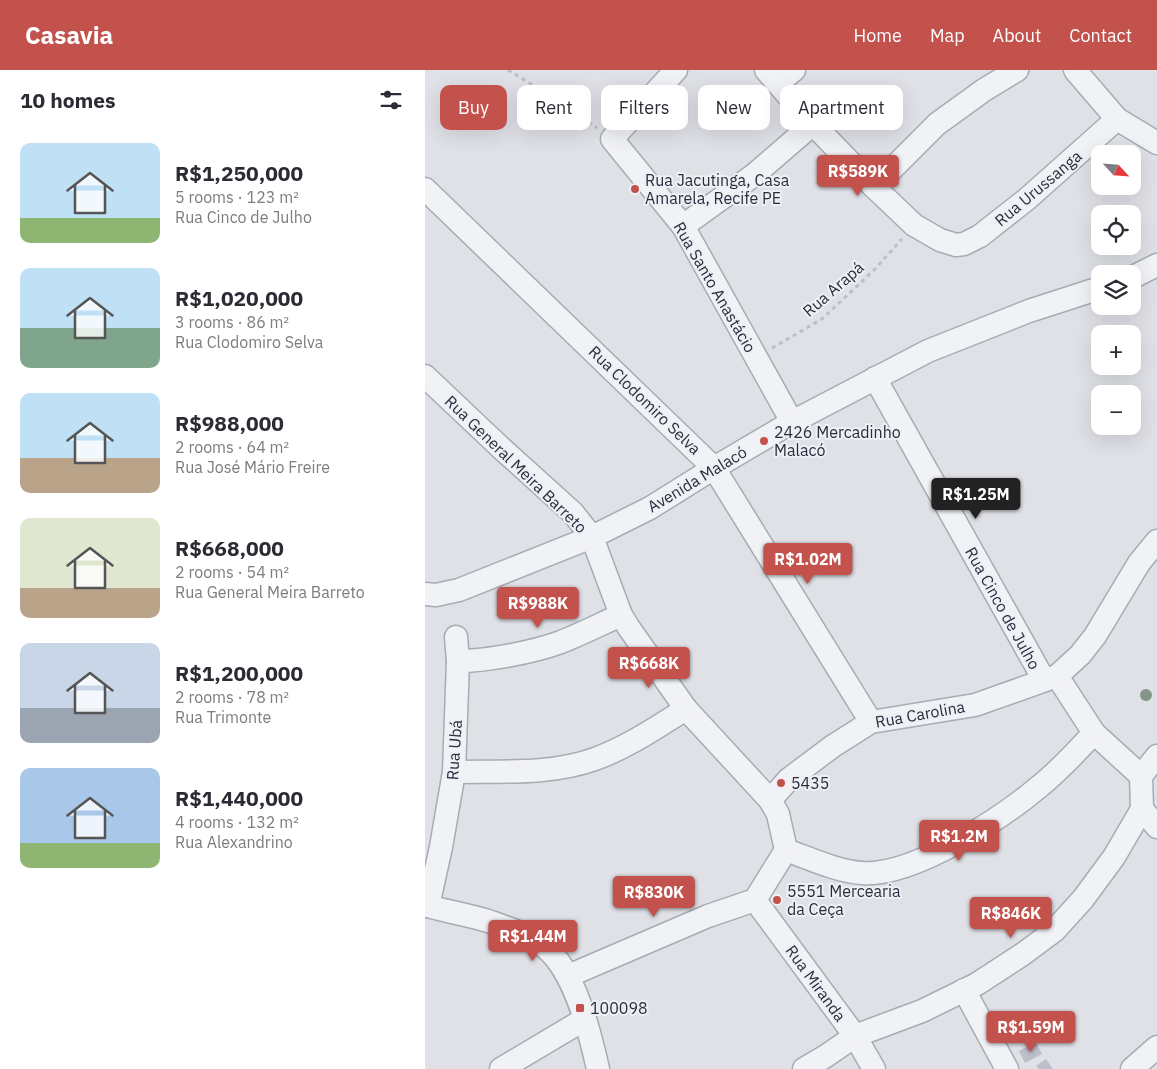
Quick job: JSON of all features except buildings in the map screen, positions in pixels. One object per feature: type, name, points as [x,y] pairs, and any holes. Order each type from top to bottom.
[{"type":"street","points":[[612,139],[676,70]]},
{"type":"street","points":[[874,186],[937,124],[1017,70]]},
{"type":"street","points":[[1075,70],[1117,119],[1157,143]]},
{"type":"street","name":"Rua Urussanga","points":[[780,74],[787,85]]},
{"type":"street","name":"Rua Urussanga","points":[[819,130],[914,225],[940,240],[956,245],[964,244],[980,236],[1027,199],[1117,119]]},
{"type":"street","points":[[683,226],[754,175],[806,130]]},
{"type":"street","name":"Rua Santo Anastácio","points":[[612,139],[683,226],[792,422]]},
{"type":"street","name":"Rua Clodomiro Selva","points":[[425,189],[714,468],[871,722]]},
{"type":"street","points":[[1141,273],[1157,264]]},
{"type":"street","name":"Avenida Malacó","points":[[429,591],[459,590],[592,537],[650,508],[792,422],[927,351],[1029,311],[1091,291]]},
{"type":"street","name":"Rua General Meira Barreto","points":[[425,376],[500,448],[573,513],[592,537],[621,615],[686,709],[770,800]]},
{"type":"street","name":"Rua Cinco de Julho","points":[[875,378],[1051,678],[1094,733],[1141,776]]},
{"type":"street","name":"Rua Carolina","points":[[770,800],[789,779],[833,746],[871,722],[975,705],[1051,678],[1080,655],[1095,636],[1139,563],[1157,542]]},
{"type":"street","points":[[458,661],[511,655],[560,643],[621,615]]},
{"type":"street","name":"Rua Ubá","points":[[426,905],[441,847],[454,772],[458,661],[456,638]]},
{"type":"street","points":[[454,772],[546,769],[594,759],[629,744],[686,709]]},
{"type":"street","points":[[786,850],[831,867],[863,873],[902,868],[940,852],[1002,815],[1041,786],[1094,733]]},
{"type":"street","points":[[803,1069],[855,1036],[922,1011],[977,984],[1054,931],[1083,899],[1114,857],[1142,809],[1141,776],[1157,756]]},
{"type":"street","points":[[568,976],[709,916],[755,900],[786,850],[778,814],[770,800]]},
{"type":"street","points":[[1142,809],[1157,827]]},
{"type":"street","name":"Rua Miranda","points":[[755,900],[855,1036],[874,1069]]},
{"type":"street","points":[[426,905],[491,922],[533,939],[557,957],[568,976],[585,1019],[598,1069]]},
{"type":"street","points":[[964,990],[1007,1069]]},
{"type":"street","points":[[501,1069],[585,1019]]},
{"type":"street","points":[[1132,1069],[1157,1047]]},
{"type":"path","points":[[508,70],[569,107],[612,139]]},
{"type":"path","name":"Rua Arapá","points":[[757,358],[822,318],[875,269],[914,225]]},
{"type":"place","name":"Rua Jacutinga, Casa Amarela, Recife PE","points":[[635,189]]},
{"type":"place","name":"2426 Mercadinho Malacó","points":[[764,441]]},
{"type":"place","name":"5435","points":[[781,783]]},
{"type":"place","name":"5551 Mercearia da Ceça","points":[[777,900]]},
{"type":"place","name":"100098","points":[[580,1008]]}]
